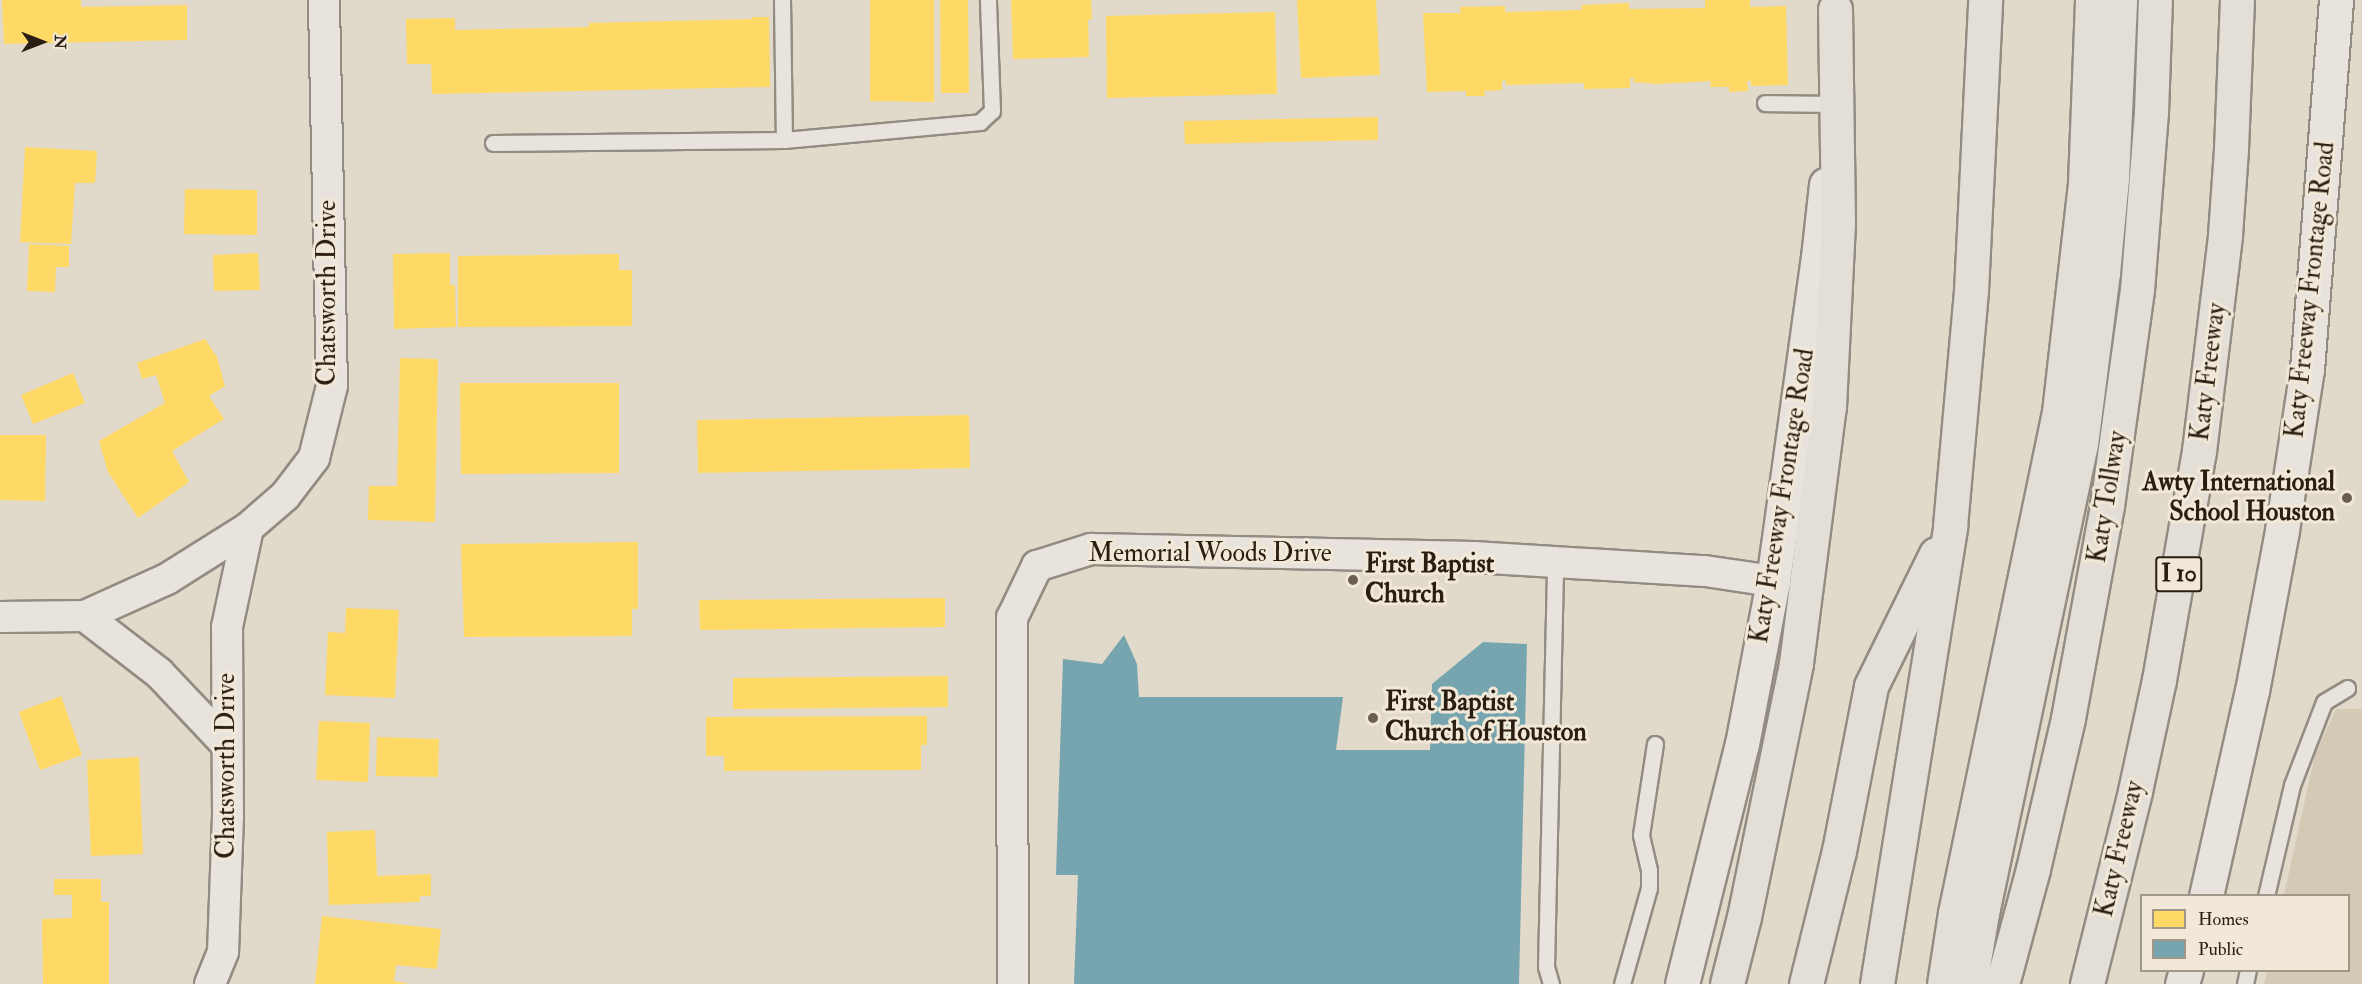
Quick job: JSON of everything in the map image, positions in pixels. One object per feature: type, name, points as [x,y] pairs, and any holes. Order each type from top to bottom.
[{"type":"highway","points":[[1877,984],[1950,526],[1972,280],[1985,0]]},
{"type":"highway","points":[[1944,984],[1955,912],[2059,412],[2085,183],[2092,0]]},
{"type":"highway","points":[[1970,984],[1982,913],[2081,444],[2103,273],[2112,178],[2120,0]]},
{"type":"highway","name":"Katy Tollway","points":[[2002,984],[2033,869],[2070,707],[2090,610],[2124,394],[2137,290],[2149,136],[2156,0]]},
{"type":"highway","name":"Katy Freeway","points":[[2087,984],[2135,791],[2159,680],[2199,451],[2225,224],[2237,0]]},
{"type":"highway","points":[[1727,984],[1744,917],[1796,663],[1829,407],[1838,223],[1835,4]]},
{"type":"highway","points":[[1806,984],[1839,851],[1870,686],[1950,526]]},
{"type":"main road","name":"Katy Freeway Frontage Road","points":[[2206,894],[2252,692],[2282,530],[2307,369],[2336,0]]},
{"type":"main road","name":"Katy Freeway Frontage Road","points":[[1682,984],[1742,744],[1773,581],[1818,257],[1826,179],[1828,104],[1835,4]]},
{"type":"street","name":"Chatsworth Drive","points":[[210,984],[223,952],[228,817],[227,627],[248,528],[285,496],[314,458],[332,386],[324,0]]},
{"type":"street","points":[[0,617],[85,616],[167,579],[248,528]]},
{"type":"street","name":"Memorial Woods Drive","points":[[1013,984],[1012,618],[1037,566],[1090,549],[1474,557],[1706,571],[1773,581]]},
{"type":"street","points":[[85,616],[159,673],[227,745]]},
{"type":"lane","points":[[782,0],[784,140]]},
{"type":"lane","points":[[493,143],[784,140],[980,122],[992,111],[988,0]]},
{"type":"lane","points":[[1765,103],[1828,104]]},
{"type":"lane","points":[[1551,984],[1546,967],[1555,561]]},
{"type":"lane","points":[[2266,894],[2292,784],[2320,712],[2324,702],[2347,688]]},
{"type":"lane","points":[[1622,984],[1649,888],[1649,870],[1641,835],[1655,744]]},
{"type":"shaded area","points":[[2336,709],[2362,709],[2362,984],[2264,984],[2267,972],[2350,972],[2350,894],[2284,894],[2315,755]]},
{"type":"building: Homes","points":[[2,0],[81,0],[81,7],[187,5],[187,40],[4,44]]},
{"type":"building: Homes","points":[[870,0],[934,0],[934,102],[870,101]]},
{"type":"building: Homes","points":[[940,0],[968,0],[969,93],[941,93]]},
{"type":"building: Homes","points":[[1011,0],[1091,0],[1092,19],[1088,20],[1089,57],[1013,59]]},
{"type":"building: Homes","points":[[1297,0],[1376,0],[1380,75],[1301,78]]},
{"type":"building: Homes","points":[[1705,0],[1750,0],[1750,7],[1786,6],[1788,85],[1751,86],[1751,81],[1747,81],[1748,91],[1729,92],[1729,87],[1710,87],[1711,81],[1657,84],[1633,82],[1634,78],[1630,78],[1630,88],[1584,89],[1584,83],[1506,85],[1506,80],[1502,81],[1502,90],[1484,91],[1485,96],[1466,96],[1466,91],[1427,92],[1423,13],[1461,13],[1460,7],[1505,6],[1505,12],[1582,10],[1581,5],[1629,3],[1629,9],[1705,8]]},
{"type":"building: Homes","points":[[1275,12],[1277,94],[1107,98],[1106,16]]},
{"type":"building: Homes","points":[[752,17],[769,17],[770,87],[432,94],[431,64],[407,64],[406,19],[455,18],[455,30],[589,27],[589,23],[752,19]]},
{"type":"building: Homes","points":[[1378,117],[1378,140],[1185,144],[1184,121]]},
{"type":"building: Homes","points":[[25,147],[97,151],[95,183],[75,183],[71,244],[20,242]]},
{"type":"building: Homes","points":[[185,189],[257,190],[257,235],[184,234]]},
{"type":"building: Homes","points":[[29,244],[69,246],[69,267],[56,267],[55,292],[27,291]]},
{"type":"building: Homes","points":[[258,253],[260,290],[214,291],[213,255]]},
{"type":"building: Homes","points":[[450,253],[450,285],[455,285],[456,327],[394,329],[393,254]]},
{"type":"building: Homes","points":[[619,254],[619,270],[632,270],[632,326],[458,327],[458,256]]},
{"type":"building: Homes","points":[[205,339],[217,357],[225,386],[209,396],[224,419],[172,451],[189,482],[138,518],[108,472],[99,441],[165,403],[156,375],[142,379],[137,363]]},
{"type":"building: Homes","points":[[400,358],[438,359],[435,522],[368,520],[369,486],[397,486]]},
{"type":"building: Homes","points":[[73,373],[85,403],[33,424],[21,395]]},
{"type":"building: Homes","points":[[460,383],[619,383],[619,473],[461,474]]},
{"type":"building: Homes","points":[[969,415],[970,468],[698,473],[697,420]]},
{"type":"building: Homes","points":[[0,435],[46,435],[45,501],[0,500]]},
{"type":"building: Homes","points":[[638,542],[638,609],[632,609],[632,636],[464,637],[461,544]]},
{"type":"building: Homes","points":[[945,598],[945,627],[700,630],[699,600]]},
{"type":"building: Homes","points":[[346,608],[399,610],[395,698],[325,695],[328,632],[345,633]]},
{"type":"building: Homes","points":[[948,676],[948,707],[733,709],[733,678]]},
{"type":"building: Homes","points":[[61,696],[82,755],[40,770],[19,712]]},
{"type":"building: Homes","points":[[927,716],[927,745],[921,745],[921,770],[724,771],[724,756],[706,756],[706,717]]},
{"type":"building: Homes","points":[[319,721],[370,723],[368,782],[316,780]]},
{"type":"building: Homes","points":[[377,737],[439,739],[438,777],[376,776]]},
{"type":"building: Homes","points":[[139,757],[143,854],[91,856],[87,760]]},
{"type":"building: Homes","points":[[375,830],[377,876],[431,874],[431,896],[420,896],[420,902],[329,905],[327,832]]},
{"type":"building: Homes","points":[[54,879],[101,879],[101,902],[109,902],[109,984],[43,984],[42,919],[72,918],[72,895],[54,895]]},
{"type":"building: Homes","points":[[322,916],[441,929],[437,969],[396,965],[394,981],[409,984],[315,984]]},
{"type":"building: Public","points":[[1124,635],[1137,664],[1139,697],[1343,697],[1336,750],[1430,750],[1432,684],[1483,642],[1527,644],[1519,984],[1074,984],[1078,875],[1056,875],[1063,659],[1102,664]]},
{"type":"place","name":"Awty International School Houston","points":[[2347,498]]},
{"type":"place","name":"First Baptist Church","points":[[1353,580]]},
{"type":"place","name":"First Baptist Church of Houston","points":[[1373,718]]}]
